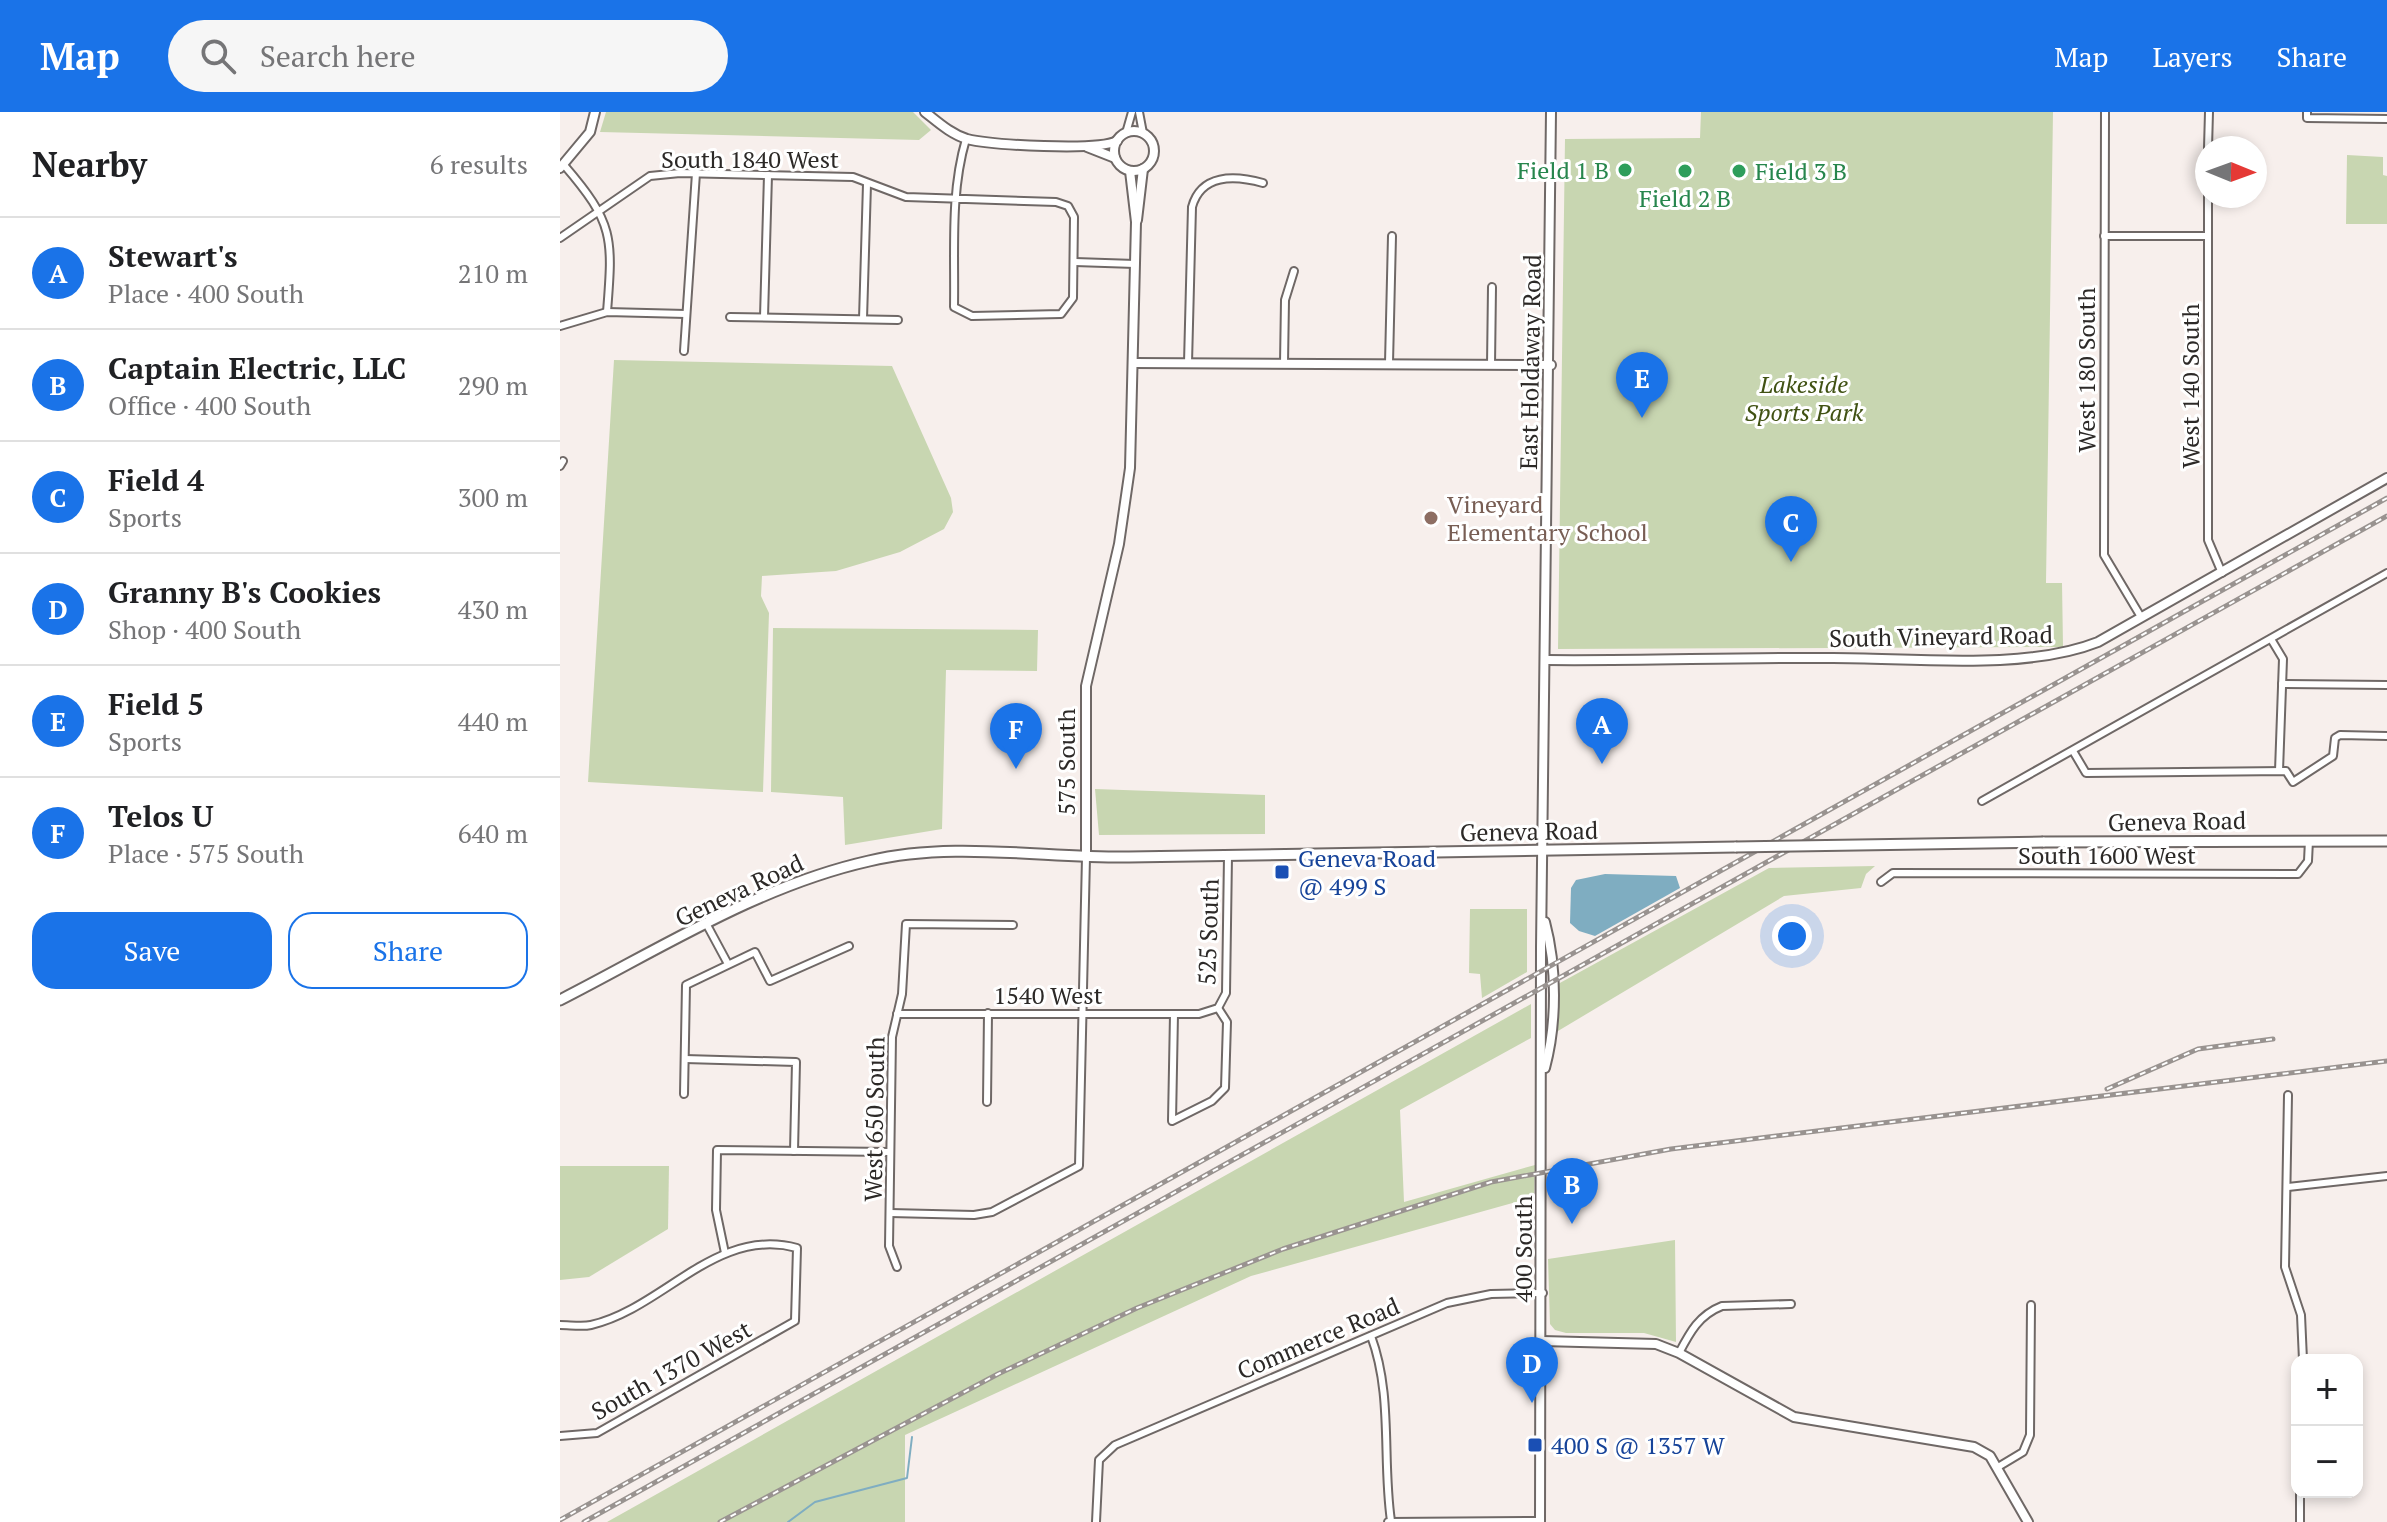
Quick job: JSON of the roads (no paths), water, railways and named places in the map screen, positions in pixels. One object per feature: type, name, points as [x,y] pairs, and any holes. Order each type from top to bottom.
[{"type":"main road","name":"Geneva Road","points":[[560,1000],[785,887],[881,858],[953,852],[1086,857],[1228,856],[2043,842],[2387,841]]},
{"type":"street","points":[[595,112],[590,132],[562,167],[600,209],[608,232],[610,269],[607,312]]},
{"type":"street","points":[[925,112],[966,139],[988,144],[1087,147],[1117,141],[1126,133],[1132,112]]},
{"type":"street","points":[[1130,171],[1143,169],[1151,162],[1154,149],[1143,133],[1139,112]]},
{"type":"street","name":"East Holdaway Road","points":[[1547,660],[1551,112]]},
{"type":"street","name":"West 180 South","points":[[2105,112],[2104,555],[2141,617]]},
{"type":"street","points":[[2208,136],[2209,112]]},
{"type":"street","points":[[2307,115],[2387,119]]},
{"type":"street","points":[[1126,133],[1143,133]]},
{"type":"street","points":[[966,139],[956,174],[954,307],[972,316],[1061,314],[1073,298],[1075,262],[1135,264]]},
{"type":"street","points":[[1115,158],[1117,141]]},
{"type":"street","points":[[1087,147],[1115,158],[1130,171],[1136,222]]},
{"type":"street","points":[[1136,222],[1143,169]]},
{"type":"street","points":[[684,351],[696,173]]},
{"type":"street","name":"South 1840 West","points":[[560,238],[650,176],[696,173],[853,177],[906,197],[1056,202],[1068,206],[1074,217],[1075,262]]},
{"type":"street","points":[[764,317],[768,175]]},
{"type":"street","points":[[1188,363],[1192,207],[1196,191],[1209,181],[1224,179],[1263,183]]},
{"type":"street","points":[[863,319],[867,184]]},
{"type":"street","name":"West 140 South","points":[[2208,208],[2208,540],[2222,573]]},
{"type":"street","name":"575 South","points":[[890,1213],[974,1215],[992,1212],[1079,1166],[1086,857],[1086,686],[1119,544],[1130,468],[1135,363],[1136,222]]},
{"type":"street","points":[[1389,363],[1392,236]]},
{"type":"street","points":[[2104,236],[2208,236]]},
{"type":"street","points":[[1284,363],[1285,300],[1294,271]]},
{"type":"street","points":[[1491,365],[1492,287]]},
{"type":"street","points":[[560,326],[607,312],[686,314]]},
{"type":"street","points":[[730,317],[898,320]]},
{"type":"street","points":[[1135,363],[1551,365]]},
{"type":"street","name":"South Vineyard Road","points":[[1547,660],[2053,656],[2098,642],[2387,478]]},
{"type":"street","points":[[1982,801],[2387,573]]},
{"type":"street","points":[[2271,639],[2283,659],[2279,771]]},
{"type":"street","name":"400 South","points":[[1540,1521],[1544,1072],[1541,942],[1544,919],[1547,660]]},
{"type":"street","points":[[2282,684],[2387,685]]},
{"type":"street","points":[[2073,751],[2086,773],[2286,771],[2293,782],[2333,756],[2335,738],[2340,735],[2387,736]]},
{"type":"street","name":"South 1600 West","points":[[1881,882],[1893,873],[2298,874],[2308,861],[2309,840]]},
{"type":"street","name":"525 South","points":[[1199,1014],[1218,1008],[1226,993],[1228,856]]},
{"type":"street","name":"West 650 South","points":[[897,1267],[889,1246],[892,1037],[902,994],[906,924],[1013,925]]},
{"type":"street","points":[[707,925],[728,964]]},
{"type":"street","points":[[684,1094],[686,985],[755,952],[770,981],[849,946]]},
{"type":"street","name":"525 South","points":[[1174,1014],[1172,1121],[1212,1101],[1225,1088],[1227,1022],[1218,1008]]},
{"type":"street","points":[[987,1102],[988,1013]]},
{"type":"street","name":"1540 West","points":[[897,1014],[1199,1014]]},
{"type":"street","points":[[685,1059],[796,1062],[794,1151]]},
{"type":"street","points":[[2288,1095],[2285,1267],[2301,1315],[2303,1354]]},
{"type":"street","points":[[560,1325],[589,1325],[612,1318],[725,1253],[716,1210],[717,1150],[890,1152]]},
{"type":"street","points":[[2288,1187],[2387,1176]]},
{"type":"street","name":"South 1370 West","points":[[560,1436],[597,1433],[795,1321],[797,1248],[768,1245],[725,1253]]},
{"type":"street","name":"Commerce Road","points":[[1096,1522],[1099,1460],[1115,1445],[1465,1298],[1543,1293]]},
{"type":"street","points":[[1679,1353],[1694,1327],[1711,1311],[1722,1306],[1791,1304]]},
{"type":"street","points":[[1998,1467],[2023,1452],[2030,1435],[2031,1305]]},
{"type":"street","points":[[1371,1336],[1380,1361],[1385,1393],[1389,1522],[1540,1521]]},
{"type":"street","points":[[1542,1341],[1643,1341],[1679,1353],[1794,1417],[1974,1447],[1990,1456],[1998,1467],[2028,1522]]},
{"type":"street","points":[[2300,1498],[2300,1522]]},
{"type":"water","points":[[1605,874],[1676,876],[1680,888],[1595,936],[1579,931],[1570,923],[1571,888],[1576,880]]},
{"type":"waterway","points":[[788,1522],[815,1502],[907,1478],[912,1437]]},
{"type":"railway","points":[[560,1520],[2387,498]]},
{"type":"railway","points":[[584,1522],[2387,516]]},
{"type":"railway","points":[[2107,1089],[2198,1049],[2273,1039]]},
{"type":"railway","points":[[720,1522],[998,1374],[1137,1308],[1283,1249],[1491,1182],[1671,1149],[2387,1061]]},
{"type":"place","name":"Field 1 B","points":[[1625,170]]},
{"type":"place","name":"Field 2 B","points":[[1685,171]]},
{"type":"place","name":"Field 3 B","points":[[1739,171]]},
{"type":"place","name":"Field 5","points":[[1642,418]]},
{"type":"place","name":"Vineyard Elementary School","points":[[1431,518]]},
{"type":"place","name":"Field 4","points":[[1791,562]]},
{"type":"place","name":"Stewart's","points":[[1602,764]]},
{"type":"place","name":"Telos U","points":[[1016,769]]},
{"type":"place","name":"Geneva Road @ 499 S","points":[[1282,872]]},
{"type":"place","name":"Captain Electric, LLC","points":[[1572,1224]]},
{"type":"place","name":"Granny B's Cookies","points":[[1532,1403]]},
{"type":"place","name":"400 S @ 1357 W","points":[[1535,1445]]},
{"type":"park label","name":"Lakeside Sports Park","points":[[1804,398]]}]
